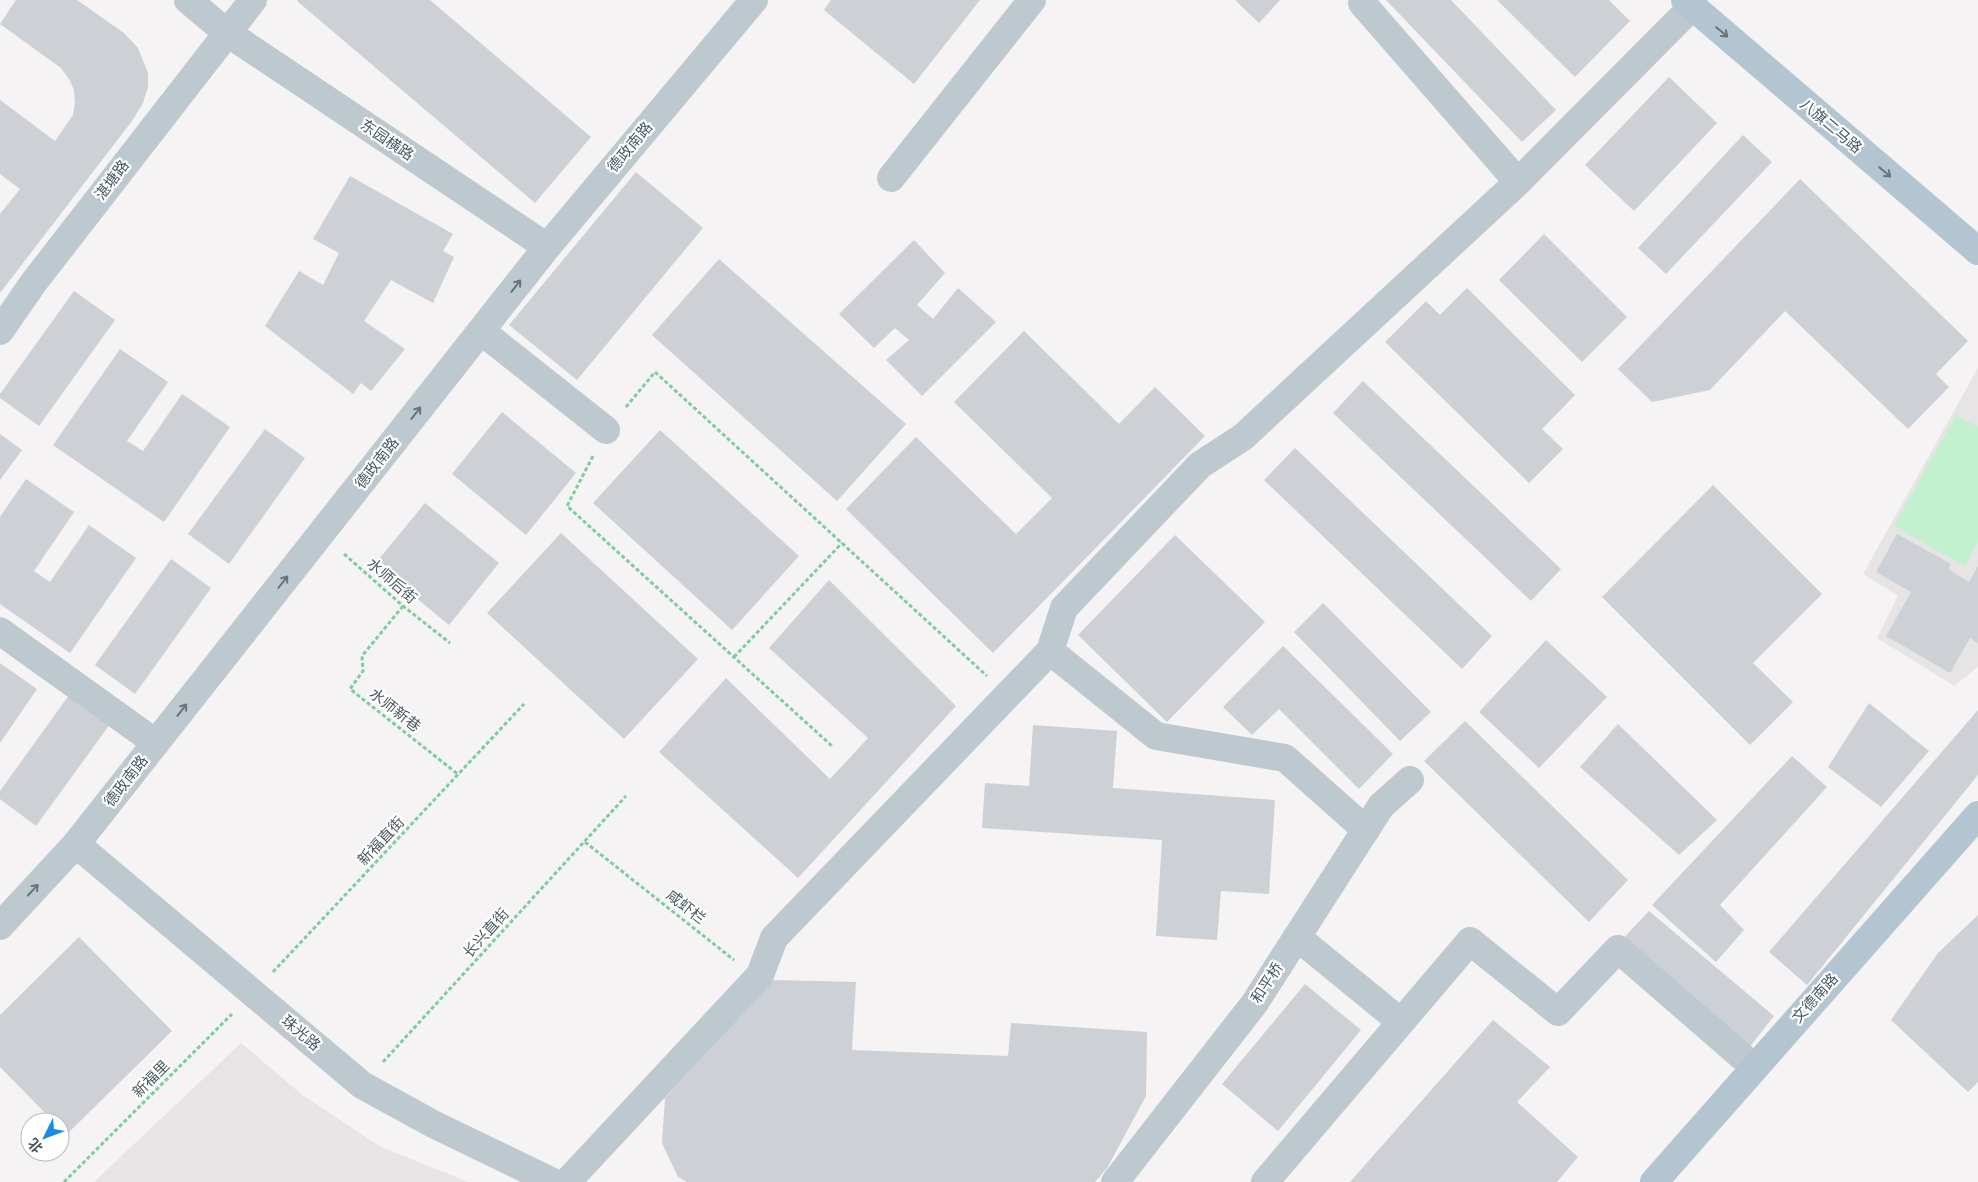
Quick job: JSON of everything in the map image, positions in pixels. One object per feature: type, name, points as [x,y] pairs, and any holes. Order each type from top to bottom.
[{"type":"main road","name":"八旗二马路","points":[[1689,4],[1978,251]]},
{"type":"main road","name":"文德南路","points":[[1654,1182],[1978,814]]},
{"type":"street","name":"东园横路","points":[[188,0],[226,32],[547,247]]},
{"type":"street","name":"湛塘路","points":[[0,331],[34,282],[252,0]]},
{"type":"street","name":"德政南路","points":[[0,926],[76,844],[547,247],[754,0]]},
{"type":"street","points":[[891,178],[1032,0]]},
{"type":"street","points":[[1363,1],[1518,182]]},
{"type":"street","points":[[567,1182],[760,975],[774,938],[1050,651],[1064,608],[1200,465],[1243,438],[1518,182],[1689,4]]},
{"type":"street","points":[[481,331],[606,430]]},
{"type":"street","points":[[0,631],[156,743]]},
{"type":"street","points":[[1050,651],[1156,736],[1285,758],[1366,830]]},
{"type":"street","name":"和平桥","points":[[1115,1182],[1254,1004],[1381,806],[1410,780]]},
{"type":"street","name":"珠光路","points":[[76,844],[362,1084],[434,1124],[553,1182]]},
{"type":"street","points":[[1297,937],[1401,1022]]},
{"type":"street","points":[[1265,1182],[1470,941],[1558,1012],[1618,948],[1754,1067]]},
{"type":"path","points":[[832,746],[568,506],[606,430],[655,372],[1008,695]]},
{"type":"path","name":"水师后街","points":[[321,533],[404,606],[450,643]]},
{"type":"path","points":[[734,657],[842,543]]},
{"type":"path","name":"水师新巷","points":[[404,606],[362,656],[364,671],[350,689],[459,775]]},
{"type":"path","name":"新福直街","points":[[253,992],[524,704]]},
{"type":"path","name":"长兴直街","points":[[362,1084],[626,796]]},
{"type":"path","name":"咸虾栏","points":[[585,842],[741,964],[774,938]]},
{"type":"path","name":"新福里","points":[[64,1182],[253,992]]},
{"type":"shaded area","points":[[1978,368],[1978,667],[1954,686],[1877,638],[1898,596],[1863,574]]},
{"type":"shaded area","points":[[241,1043],[301,1094],[379,1146],[468,1182],[94,1182]]},
{"type":"green space","points":[[1956,415],[1978,427],[1978,542],[1965,566],[1894,526]]},
{"type":"building","points":[[16,0],[77,0],[124,33],[138,48],[148,73],[148,87],[143,103],[132,121],[0,293],[0,214],[20,189],[0,174],[0,100],[55,141],[73,115],[75,103],[74,90],[61,68],[0,24]]},
{"type":"building","points":[[298,0],[430,0],[591,137],[535,203]]},
{"type":"building","points":[[831,0],[980,0],[914,84],[824,10]]},
{"type":"building","points":[[1235,0],[1280,0],[1259,23]]},
{"type":"building","points":[[1386,0],[1451,0],[1556,110],[1522,142]]},
{"type":"building","points":[[1497,0],[1609,0],[1630,21],[1575,77]]},
{"type":"building","points":[[1669,77],[1717,123],[1634,211],[1585,165]]},
{"type":"building","points":[[1743,135],[1772,162],[1666,274],[1638,248]]},
{"type":"building","points":[[636,172],[703,228],[577,380],[509,325]]},
{"type":"building","points":[[350,176],[453,234],[443,251],[454,257],[433,303],[391,280],[364,321],[405,349],[371,391],[361,383],[353,394],[265,326],[299,271],[323,285],[339,253],[313,239]]},
{"type":"building","points":[[1800,179],[1968,341],[1936,374],[1949,387],[1908,429],[1785,311],[1710,390],[1652,402],[1618,369]]},
{"type":"building","points":[[1544,234],[1627,317],[1582,362],[1499,280]]},
{"type":"building","points":[[914,240],[945,273],[917,305],[933,319],[958,288],[996,322],[922,396],[886,360],[909,340],[895,328],[874,348],[839,314]]},
{"type":"building","points":[[719,259],[906,424],[837,501],[652,335]]},
{"type":"building","points":[[1467,288],[1575,395],[1542,429],[1563,449],[1529,483],[1385,342],[1426,301],[1440,315]]},
{"type":"building","points":[[74,291],[115,320],[39,426],[0,398],[0,394]]},
{"type":"building","points":[[1024,331],[1119,424],[1155,387],[1205,436],[993,653],[846,509],[916,437],[1016,534],[1052,498],[954,402]]},
{"type":"building","points":[[120,349],[168,382],[127,441],[143,451],[182,394],[230,427],[164,522],[53,445]]},
{"type":"building","points":[[1363,381],[1561,569],[1531,601],[1333,413]]},
{"type":"building","points":[[502,412],[576,473],[526,535],[452,474]]},
{"type":"building","points":[[265,429],[305,458],[229,564],[188,534]]},
{"type":"building","points":[[660,430],[799,556],[732,630],[593,503]]},
{"type":"building","points":[[0,434],[22,450],[0,480]]},
{"type":"building","points":[[1295,448],[1492,636],[1462,669],[1264,480]]},
{"type":"building","points":[[26,479],[74,512],[34,571],[50,582],[89,525],[136,558],[70,653],[0,604],[0,517]]},
{"type":"building","points":[[1713,485],[1822,594],[1753,663],[1793,702],[1750,745],[1602,597]]},
{"type":"building","points":[[425,503],[499,563],[449,625],[375,564]]},
{"type":"building","points":[[561,533],[698,659],[624,739],[487,613]]},
{"type":"building","points":[[1897,534],[1951,564],[1948,569],[1969,582],[1978,566],[1978,643],[1970,638],[1950,673],[1886,636],[1911,592],[1876,572]]},
{"type":"building","points":[[1175,535],[1265,622],[1167,722],[1078,635]]},
{"type":"building","points":[[171,559],[211,588],[135,694],[95,665]]},
{"type":"building","points":[[829,580],[956,706],[798,878],[659,752],[726,678],[830,779],[868,738],[769,648]]},
{"type":"building","points":[[1323,603],[1431,712],[1400,741],[1294,632]]},
{"type":"building","points":[[1546,640],[1607,697],[1539,768],[1479,712]]},
{"type":"building","points":[[1283,646],[1393,754],[1359,789],[1279,709],[1252,735],[1223,707]]},
{"type":"building","points":[[0,663],[37,689],[0,743]]},
{"type":"building","points":[[72,691],[113,720],[36,826],[0,799],[0,791]]},
{"type":"building","points":[[1869,703],[1929,751],[1881,807],[1828,767]]},
{"type":"building","points":[[1978,710],[1978,775],[1807,985],[1769,952]]},
{"type":"building","points":[[1465,721],[1628,880],[1589,922],[1424,761]]},
{"type":"building","points":[[1618,724],[1717,820],[1679,855],[1580,767]]},
{"type":"building","points":[[1033,725],[1117,731],[1113,788],[1275,800],[1269,894],[1221,891],[1217,940],[1156,936],[1162,840],[982,828],[985,783],[1029,786]]},
{"type":"building","points":[[1792,756],[1827,787],[1720,905],[1744,930],[1716,962],[1652,905]]},
{"type":"building","points":[[1649,911],[1774,1016],[1748,1049],[1619,943]]},
{"type":"building","points":[[1978,915],[1978,1082],[1968,1092],[1891,1020],[1938,953]]},
{"type":"building","points":[[79,937],[172,1031],[70,1131],[70,1112],[44,1112],[0,1067],[0,1015]]},
{"type":"building","points":[[773,980],[856,982],[852,1050],[1008,1056],[1011,1023],[1147,1032],[1146,1096],[1107,1168],[1095,1182],[687,1182],[678,1177],[662,1143],[665,1098]]},
{"type":"building","points":[[1305,984],[1361,1030],[1278,1131],[1222,1084]]},
{"type":"building","points":[[1493,1020],[1550,1067],[1517,1102],[1578,1157],[1557,1182],[1350,1182]]}]
